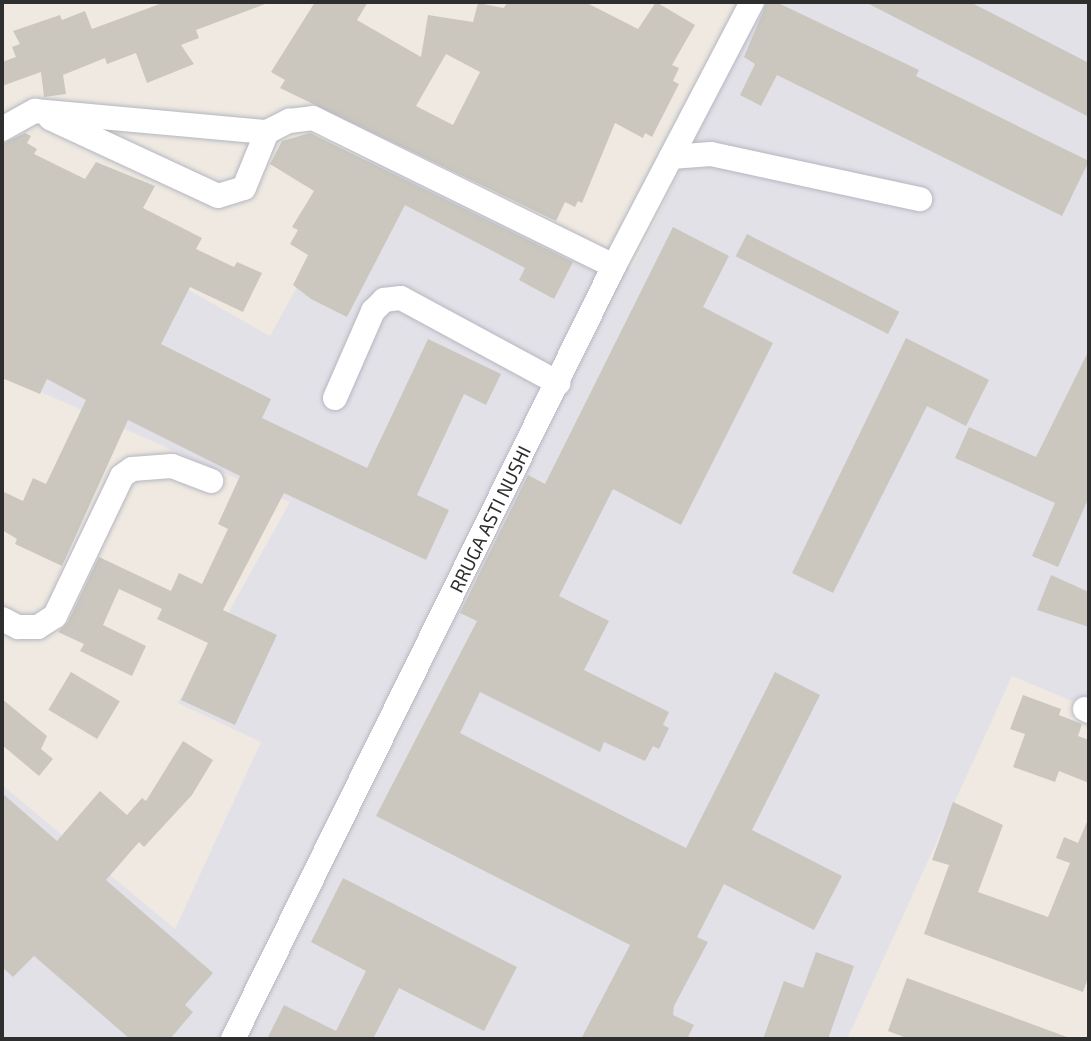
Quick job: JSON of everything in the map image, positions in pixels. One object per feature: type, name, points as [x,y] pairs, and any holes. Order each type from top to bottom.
[{"type":"street","name":"RRUGA ASTI NUSHI","points":[[233,1039],[614,266],[752,2]]},
{"type":"street","points":[[35,111],[218,196],[244,188],[267,132]]},
{"type":"street","points":[[2,129],[35,111],[267,132],[289,121],[313,118],[614,266]]},
{"type":"street","points":[[671,157],[710,154],[920,199]]},
{"type":"street","points":[[335,398],[373,311],[384,300],[401,298],[558,383]]},
{"type":"street","points":[[2,619],[18,627],[38,627],[55,616],[122,477],[132,469],[172,466],[211,481]]},
{"type":"shaded area","points":[[762,2],[1089,2],[1089,708],[1012,676],[847,1039],[2,1039],[2,785],[175,929],[261,742],[178,703],[290,502],[41,392],[113,247],[270,336],[373,149],[632,269]]},
{"type":"building","points":[[165,2],[265,4],[196,30],[199,38],[181,45],[194,64],[147,83],[136,53],[107,64],[105,58],[63,75],[66,94],[44,97],[41,72],[2,86],[2,62],[16,57],[12,47],[20,44],[13,31],[60,15],[62,20],[85,11],[92,29]]},
{"type":"building","points":[[315,2],[368,2],[357,20],[421,57],[428,15],[473,22],[478,3],[504,8],[507,2],[585,2],[638,29],[656,2],[695,25],[672,65],[679,68],[673,81],[679,84],[652,137],[645,133],[643,138],[615,123],[582,203],[578,201],[575,207],[565,202],[556,221],[280,88],[285,80],[271,72]],"holes":[[[446,54],[480,72],[453,125],[416,106]]]},
{"type":"building","points":[[767,2],[776,2],[919,70],[916,76],[1089,161],[1062,216],[777,75],[761,106],[740,95],[755,64],[744,57]]},
{"type":"building","points":[[865,2],[970,2],[1089,63],[1089,117]]},
{"type":"building","points":[[25,133],[31,136],[27,143],[37,149],[34,154],[85,179],[96,162],[155,186],[143,208],[202,238],[196,249],[234,267],[237,262],[262,273],[243,312],[190,287],[161,344],[271,399],[262,418],[367,468],[428,339],[501,374],[486,405],[464,394],[417,495],[449,510],[426,560],[284,493],[223,610],[277,635],[235,725],[181,700],[208,643],[157,619],[162,609],[119,589],[103,625],[146,646],[132,676],[80,651],[84,644],[58,632],[68,622],[99,557],[171,591],[179,573],[202,584],[228,529],[218,524],[240,476],[128,420],[62,566],[15,544],[17,539],[2,530],[2,491],[23,501],[33,478],[46,484],[86,400],[47,379],[40,394],[2,378],[2,144]]},
{"type":"building","points":[[310,133],[573,262],[554,299],[519,280],[525,268],[405,205],[347,317],[311,299],[293,285],[308,255],[290,244],[298,230],[292,227],[314,191],[270,164],[282,141]]},
{"type":"building","points":[[673,227],[729,256],[703,307],[773,343],[681,525],[613,489],[559,596],[609,621],[584,670],[669,712],[663,725],[669,728],[659,749],[653,746],[645,761],[604,742],[600,752],[480,692],[460,733],[686,848],[775,672],[820,695],[752,830],[842,876],[814,930],[724,884],[697,937],[708,942],[674,1006],[673,1015],[694,1025],[687,1039],[581,1039],[630,945],[376,816],[477,621],[460,613],[528,475],[545,484]]},
{"type":"building","points":[[747,234],[899,312],[888,334],[736,256]]},
{"type":"building","points":[[906,338],[989,380],[966,426],[927,406],[833,593],[792,573]]},
{"type":"building","points":[[1089,350],[1089,497],[1058,567],[1032,556],[1055,503],[955,458],[969,427],[1036,457]]},
{"type":"building","points":[[1051,575],[1089,592],[1089,627],[1037,610]]},
{"type":"building","points":[[71,672],[120,701],[97,739],[48,710]]},
{"type":"building","points":[[1023,695],[1061,709],[1059,715],[1082,724],[1078,736],[1089,740],[1089,783],[1059,771],[1055,782],[1013,767],[1025,734],[1010,729]]},
{"type":"building","points":[[2,699],[47,736],[41,749],[53,759],[39,776],[2,745]]},
{"type":"building","points":[[183,741],[213,760],[192,795],[144,847],[139,842],[106,880],[213,973],[185,1005],[193,1012],[170,1039],[130,1039],[34,956],[13,977],[2,967],[2,793],[57,841],[100,791],[127,815],[142,798],[146,801]]},
{"type":"building","points":[[953,802],[1003,825],[978,892],[1048,917],[1070,863],[1056,858],[1064,837],[1078,843],[1089,817],[1089,975],[1083,992],[924,934],[949,865],[932,860]]},
{"type":"building","points":[[343,878],[517,967],[484,1031],[399,988],[373,1039],[267,1039],[284,1005],[336,1031],[366,971],[311,942]]},
{"type":"building","points":[[816,952],[854,966],[828,1039],[763,1039],[784,981],[803,988]]},
{"type":"building","points":[[907,978],[1067,1039],[909,1039],[888,1031]]}]
